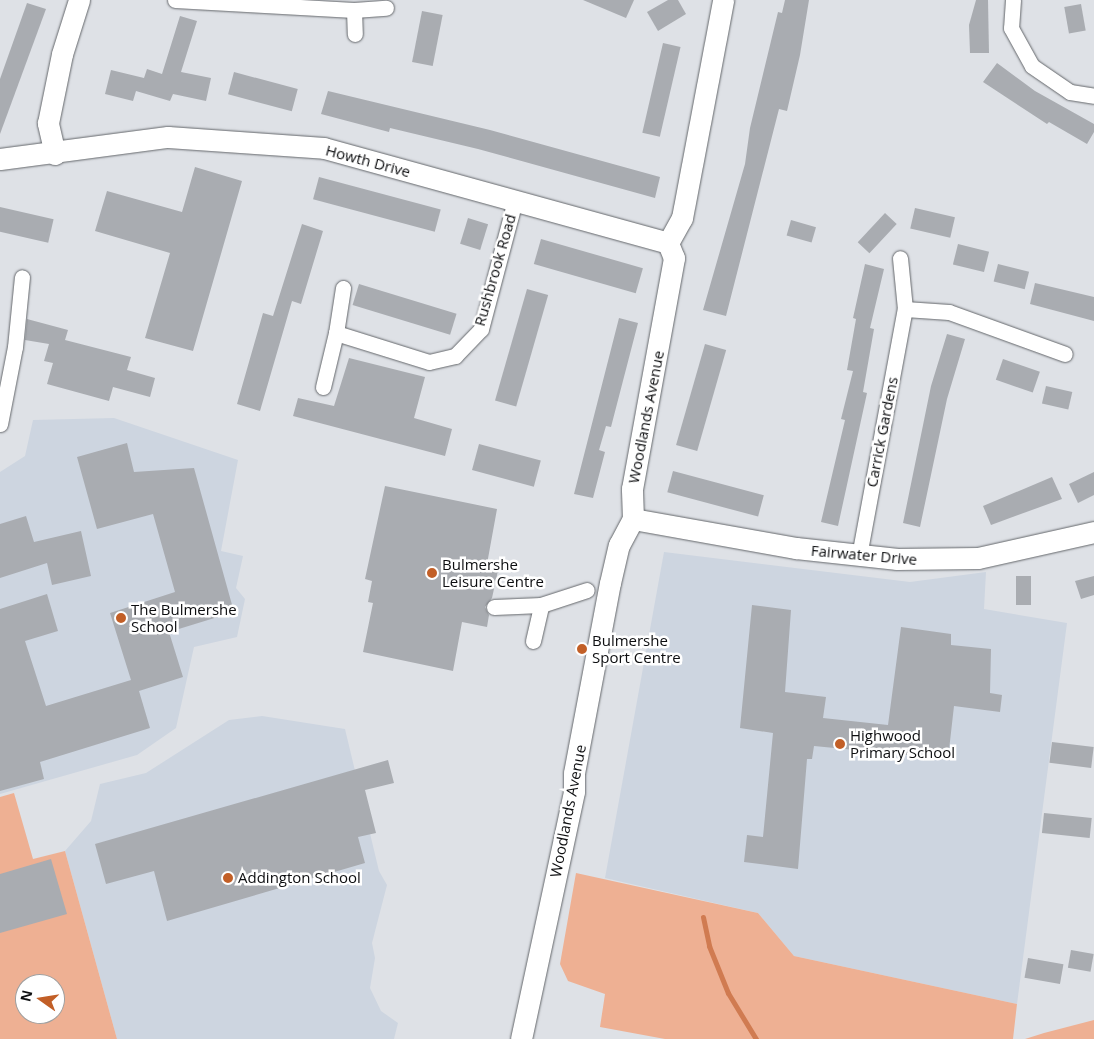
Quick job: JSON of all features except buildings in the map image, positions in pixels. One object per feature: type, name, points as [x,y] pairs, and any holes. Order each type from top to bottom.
[{"type":"street","points":[[56,154],[48,122],[62,54],[79,0]]},
{"type":"street","points":[[175,0],[354,10],[386,8]]},
{"type":"street","points":[[668,243],[682,218],[723,0]]},
{"type":"street","points":[[1013,0],[1011,28],[1032,66],[1070,92],[1094,96]]},
{"type":"street","points":[[354,10],[355,34]]},
{"type":"street","name":"Howth Drive","points":[[0,159],[56,154],[168,137],[324,148],[668,243]]},
{"type":"street","name":"Rushbrook Road","points":[[336,333],[429,362],[456,356],[481,330],[515,200]]},
{"type":"street","name":"Woodlands Avenue","points":[[521,1039],[574,791],[574,773],[610,583],[619,545],[633,519],[632,489],[674,258],[668,243]]},
{"type":"street","name":"Carrick Gardens","points":[[859,556],[905,309],[900,258]]},
{"type":"street","points":[[0,424],[7,346],[22,277]]},
{"type":"street","points":[[323,387],[336,333],[343,288]]},
{"type":"street","points":[[905,309],[949,312],[1065,354]]},
{"type":"street","name":"Fairwater Drive","points":[[633,519],[859,556],[898,560],[978,558],[1094,532]]},
{"type":"street","points":[[494,607],[541,605],[587,590]]},
{"type":"street","points":[[533,641],[541,605]]},
{"type":"shaded area","name":"The Bulmershe School","points":[[114,418],[238,460],[221,551],[243,556],[236,588],[245,599],[237,637],[194,647],[176,728],[137,755],[0,794],[0,472],[25,456],[33,420]]},
{"type":"shaded area","name":"Highwood Primary School","points":[[664,552],[910,582],[986,572],[984,609],[1067,623],[1017,1004],[794,956],[758,913],[605,878]]},
{"type":"shaded area","name":"Addington School","points":[[262,716],[345,729],[379,871],[387,885],[372,943],[375,958],[370,988],[381,1011],[398,1023],[394,1039],[117,1039],[65,851],[91,821],[100,784],[146,773],[229,720]]},
{"type":"shaded area","points":[[14,793],[33,859],[65,851],[117,1039],[0,1039],[0,797]]},
{"type":"shaded area","points":[[576,873],[758,913],[794,956],[1017,1004],[1013,1039],[665,1039],[600,1027],[605,994],[568,981],[560,964]]},
{"type":"shaded area","points":[[1094,1020],[1094,1039],[1025,1039],[1044,1033]]},
{"type":"waterway","points":[[703,917],[709,946],[728,993],[756,1039]]},
{"type":"place","name":"Bulmershe Leisure Centre","points":[[432,573]]},
{"type":"place","name":"The Bulmershe School","points":[[121,618]]},
{"type":"place","name":"Bulmershe Sport Centre","points":[[582,649]]},
{"type":"place","name":"Highwood Primary School","points":[[840,744]]},
{"type":"place","name":"Addington School","points":[[228,878]]}]
